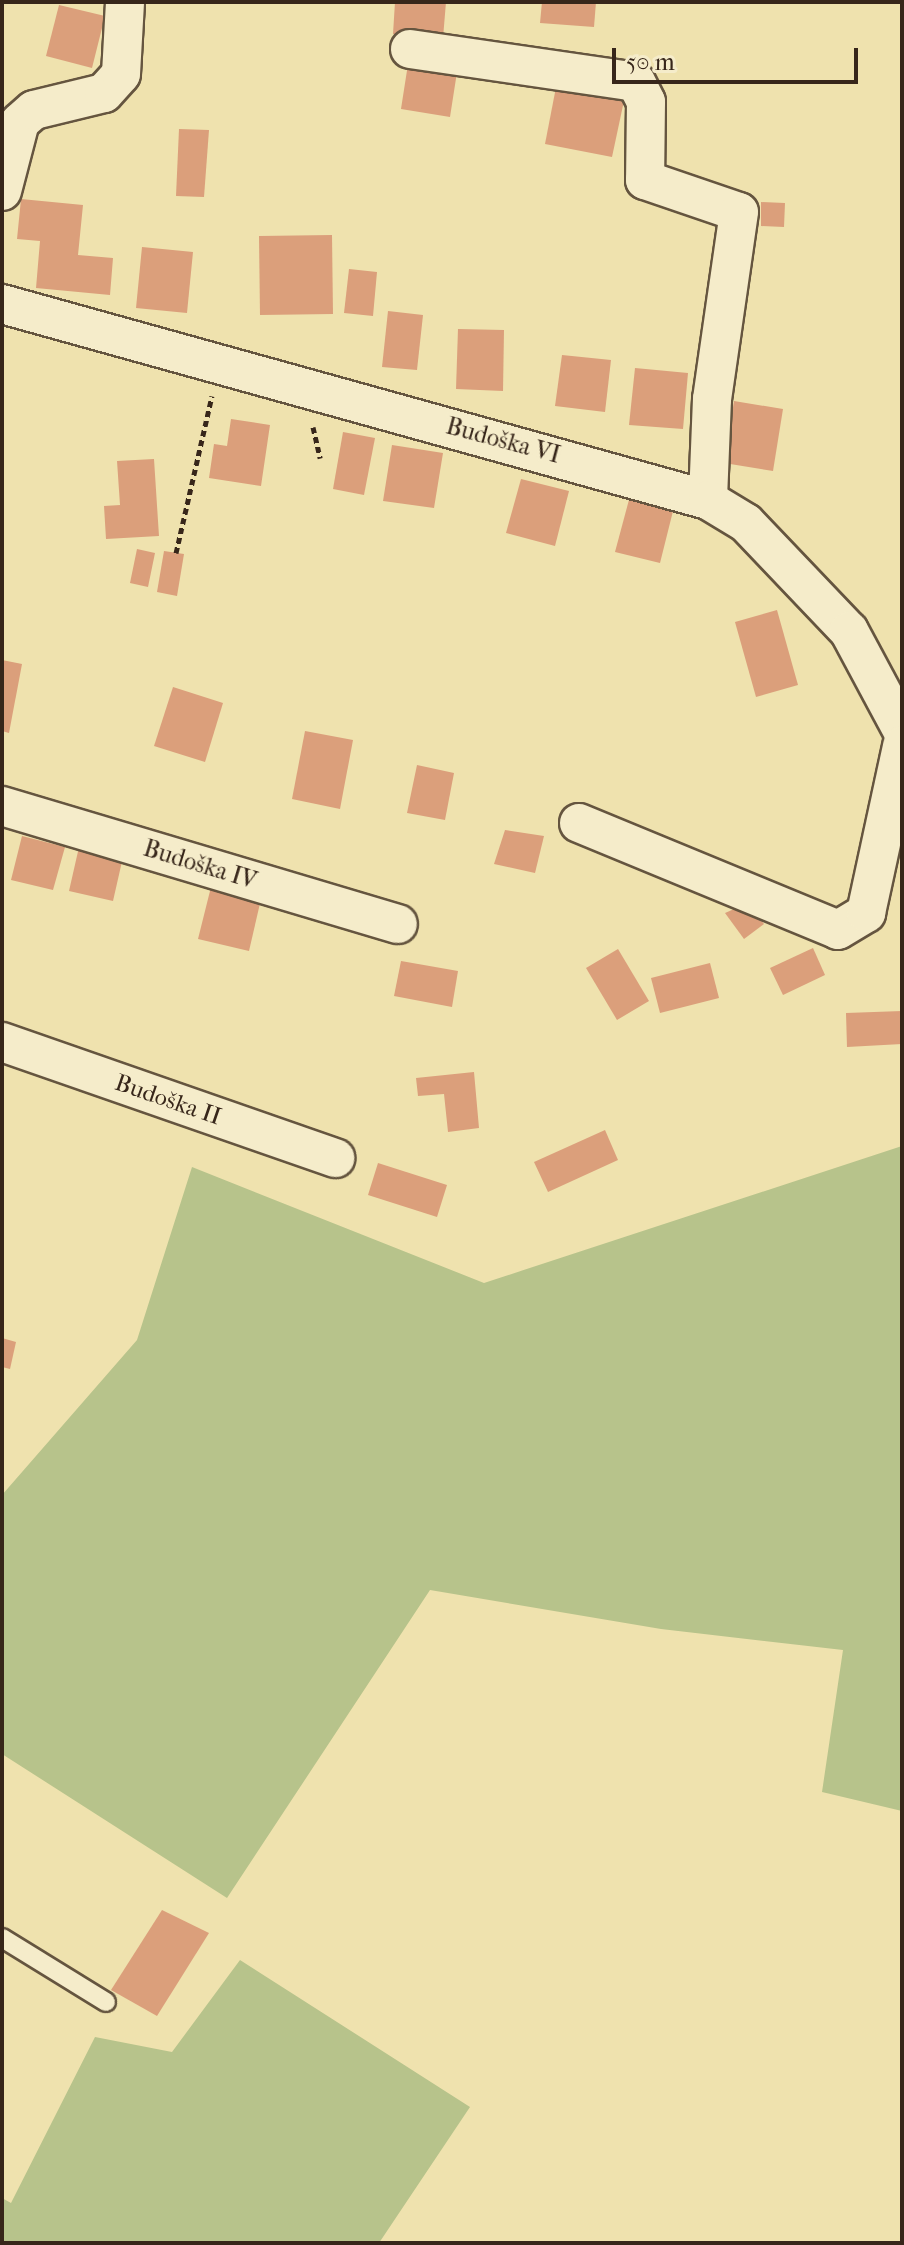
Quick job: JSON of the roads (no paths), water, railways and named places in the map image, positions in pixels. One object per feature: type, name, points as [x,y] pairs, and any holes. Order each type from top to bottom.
[{"type":"street","points":[[2,191],[20,122],[34,110],[104,93],[121,74],[125,2]]},
{"type":"street","points":[[410,49],[636,82],[646,102],[645,180],[739,212],[712,399],[708,500]]},
{"type":"street","name":"Budoška VI","points":[[2,304],[708,500],[746,523],[849,631],[902,730]]},
{"type":"street","points":[[579,823],[838,930],[866,913],[902,746]]},
{"type":"street","name":"Budoška IV","points":[[2,806],[398,924]]},
{"type":"street","name":"Budoška II","points":[[2,1042],[335,1158]]},
{"type":"lane","points":[[2,1938],[106,2002]]}]
